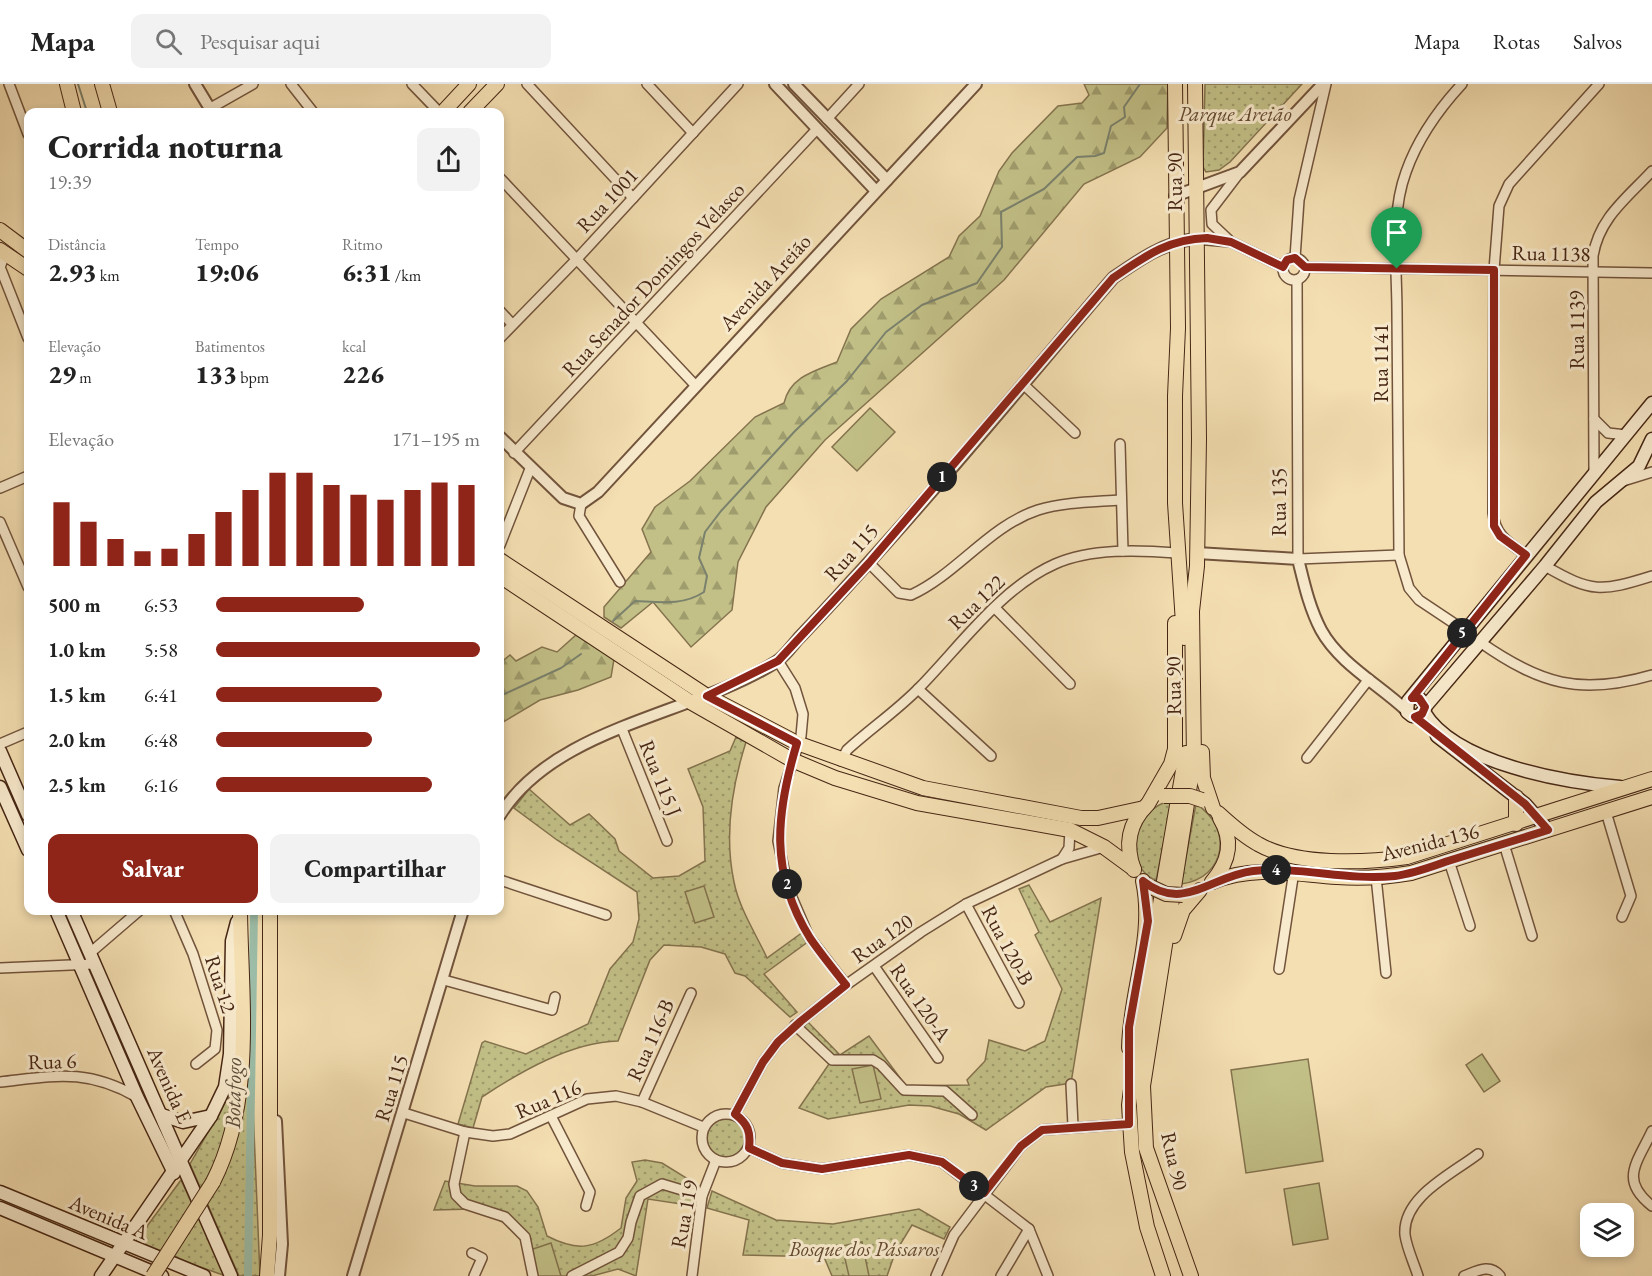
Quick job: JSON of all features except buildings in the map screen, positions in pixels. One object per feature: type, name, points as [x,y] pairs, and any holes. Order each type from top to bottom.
[{"type":"main road","points":[[67,84],[73,108]]},
{"type":"main road","points":[[102,84],[108,108]]},
{"type":"main road","points":[[445,108],[469,84]]},
{"type":"main road","points":[[474,108],[497,84]]},
{"type":"main road","name":"Rua 90","points":[[1163,1276],[1147,1227],[1129,1124],[1129,1106],[1139,1027],[1185,761],[1175,396],[1178,356],[1175,84]]},
{"type":"main road","name":"Rua 90","points":[[1191,1276],[1146,1148],[1143,1086],[1150,1031],[1190,802],[1194,759],[1192,611],[1197,560],[1199,439],[1195,84]]},
{"type":"main road","points":[[0,230],[24,246]]},
{"type":"main road","points":[[2,250],[24,259]]},
{"type":"main road","points":[[2,250],[24,266]]},
{"type":"main road","points":[[1415,707],[1464,630],[1652,404]]},
{"type":"main road","points":[[1415,707],[1480,642],[1596,502],[1640,466],[1651,443]]},
{"type":"main road","points":[[1145,1119],[1154,1051],[1176,925],[1183,910],[1200,890],[1212,882],[1225,863],[1229,841],[1225,826],[1216,811],[1203,778],[1197,560]]},
{"type":"main road","points":[[504,563],[707,696],[797,743],[841,761],[923,788],[1081,818],[1098,818],[1146,806],[1164,796],[1190,796],[1202,800],[1216,811]]},
{"type":"main road","points":[[504,579],[692,703],[792,760],[835,778],[917,803],[1070,830],[1104,847],[1134,869],[1147,884],[1166,894],[1183,895],[1200,890]]},
{"type":"main road","points":[[1134,869],[1129,853],[1128,837],[1134,822],[1171,764],[1175,749],[1175,617],[1181,586]]},
{"type":"main road","name":"Rua 135","points":[[1415,707],[1439,729],[1474,752],[1562,781],[1624,788]]},
{"type":"main road","name":"Rua 135","points":[[1415,707],[1538,817]]},
{"type":"main road","points":[[0,751],[24,806]]},
{"type":"main road","points":[[1587,817],[1591,811],[1652,782]]},
{"type":"main road","name":"Avenida 136","points":[[1216,811],[1242,834],[1277,853],[1345,861],[1379,861],[1407,857],[1624,788],[1652,782]]},
{"type":"main road","points":[[0,788],[24,841]]},
{"type":"main road","points":[[1516,797],[1516,824]]},
{"type":"main road","name":"Avenida 136","points":[[1212,882],[1246,872],[1294,871],[1337,877],[1376,877],[1411,873],[1652,797]]},
{"type":"main road","points":[[1538,817],[1548,830]]},
{"type":"main road","points":[[1129,1106],[1129,1027],[1148,921],[1147,884]]},
{"type":"main road","name":"Avenida E","points":[[58,915],[137,1097],[174,1173]]},
{"type":"main road","name":"Avenida E","points":[[73,915],[231,1276]]},
{"type":"main road","points":[[102,1276],[182,1161],[211,1116],[225,1087],[230,1054],[232,941],[239,915]]},
{"type":"main road","points":[[153,1276],[213,1182],[228,1142],[241,1079],[240,915]]},
{"type":"main road","points":[[267,1276],[270,915]]},
{"type":"main road","points":[[162,1115],[183,1122],[211,1116]]},
{"type":"main road","name":"Avenida A","points":[[0,1192],[204,1276]]},
{"type":"main road","name":"Avenida A","points":[[0,1208],[162,1276]]},
{"type":"street","points":[[9,84],[24,124]]},
{"type":"street","points":[[195,84],[209,108]]},
{"type":"street","points":[[216,108],[253,84]]},
{"type":"street","points":[[291,84],[310,108]]},
{"type":"street","points":[[412,84],[437,108]]},
{"type":"street","points":[[527,84],[633,198]]},
{"type":"street","points":[[647,84],[693,133]]},
{"type":"street","name":"Rua 1001","points":[[504,333],[576,260],[738,84]]},
{"type":"street","points":[[775,84],[876,190]]},
{"type":"street","points":[[794,84],[887,180]]},
{"type":"street","points":[[827,119],[859,84]]},
{"type":"street","name":"Avenida Areião","points":[[580,504],[598,492],[976,84]]},
{"type":"street","points":[[1295,258],[1305,267],[1304,274],[1297,280],[1287,278],[1283,267],[1231,242],[1212,224],[1210,217],[1214,203],[1240,172],[1324,84]]},
{"type":"street","points":[[1295,258],[1299,200],[1324,84]]},
{"type":"street","name":"Rua 1141","points":[[1462,84],[1440,109],[1423,135],[1405,172],[1397,203],[1397,269],[1399,555],[1409,588],[1419,600],[1464,630]]},
{"type":"street","points":[[1526,555],[1500,536],[1494,526],[1494,270],[1499,206],[1509,184],[1599,84]]},
{"type":"street","name":"Rua Senador Domingos Velasco","points":[[514,453],[817,129]]},
{"type":"street","name":"Rua 1139","points":[[1594,473],[1596,238],[1603,224],[1652,171]]},
{"type":"street","points":[[1175,196],[1240,172]]},
{"type":"street","points":[[504,182],[696,386]]},
{"type":"street","points":[[1177,240],[1231,242]]},
{"type":"street","name":"Rua 115","points":[[504,809],[510,799],[537,772],[561,758],[622,729],[692,703],[778,661],[869,563],[1113,278],[1139,260],[1177,240]]},
{"type":"street","points":[[2,250],[0,267],[24,328]]},
{"type":"street","points":[[1283,267],[1287,260],[1295,258]]},
{"type":"street","name":"Rua 1138","points":[[1305,267],[1652,273]]},
{"type":"street","name":"Rua 135","points":[[1297,280],[1298,559],[1308,598],[1322,631],[1339,653],[1387,692],[1415,707]]},
{"type":"street","points":[[504,315],[512,324]]},
{"type":"street","points":[[1023,384],[1075,432]]},
{"type":"street","points":[[1594,419],[1608,433],[1626,435]]},
{"type":"street","points":[[504,442],[530,469],[563,498],[580,504],[579,516],[620,582]]},
{"type":"street","points":[[1120,444],[1123,551]]},
{"type":"street","points":[[504,535],[530,469]]},
{"type":"street","points":[[1623,481],[1652,472]]},
{"type":"street","points":[[0,488],[24,478]]},
{"type":"street","points":[[869,563],[899,593],[911,595],[1011,524],[1036,511],[1067,504],[1120,500]]},
{"type":"street","points":[[0,522],[24,578]]},
{"type":"street","name":"Rua 122","points":[[841,761],[847,750],[918,689],[995,608],[1028,580],[1056,563],[1123,551],[1178,553]]},
{"type":"street","points":[[1197,560],[1399,555]]},
{"type":"street","points":[[1545,566],[1577,585],[1598,589],[1617,588],[1652,576]]},
{"type":"street","points":[[995,608],[1070,684]]},
{"type":"street","points":[[1480,642],[1508,662],[1559,683],[1594,687],[1621,684],[1652,675]]},
{"type":"street","points":[[778,661],[795,688],[803,714],[801,736],[784,788],[778,841],[788,888],[809,937],[846,985]]},
{"type":"street","points":[[1307,758],[1369,679]]},
{"type":"street","points":[[918,689],[991,756]]},
{"type":"street","name":"Rua 115 J","points":[[622,729],[667,842]]},
{"type":"street","points":[[0,744],[24,734]]},
{"type":"street","points":[[1606,812],[1631,896],[1622,917]]},
{"type":"street","points":[[1062,859],[1069,848],[1070,830]]},
{"type":"street","points":[[1504,844],[1532,936]]},
{"type":"street","name":"Rua 120","points":[[735,1114],[763,1062],[795,1025],[846,985],[966,904],[1062,859],[1104,847]]},
{"type":"street","points":[[1449,861],[1470,926]]},
{"type":"street","points":[[1279,969],[1294,871]]},
{"type":"street","points":[[1376,877],[1386,973]]},
{"type":"street","points":[[504,881],[606,915]]},
{"type":"street","name":"Rua 120-B","points":[[966,904],[1019,1003]]},
{"type":"street","points":[[0,969],[81,965],[92,958],[135,915]]},
{"type":"street","name":"Rua 12","points":[[176,915],[193,954],[217,1030],[214,1049],[196,1064]]},
{"type":"street","name":"Rua 115","points":[[353,1276],[444,980],[461,915]]},
{"type":"street","name":"Rua 120-A","points":[[874,966],[938,1058]]},
{"type":"street","points":[[444,980],[552,1010],[555,997]]},
{"type":"street","name":"Rua 116-B","points":[[642,1102],[691,993]]},
{"type":"street","points":[[271,1001],[282,1244],[279,1276]]},
{"type":"street","points":[[795,1025],[829,1058],[873,1060],[881,1065],[899,1088],[909,1091],[945,1091],[972,1115]]},
{"type":"street","name":"Rua 6","points":[[0,1082],[69,1075],[95,1078],[137,1097]]},
{"type":"street","points":[[1071,1084],[1073,1126]]},
{"type":"street","name":"Rua 116","points":[[404,1113],[465,1132],[493,1136],[510,1134],[587,1099],[616,1096],[642,1102],[703,1127]]},
{"type":"street","points":[[722,1113],[735,1114],[746,1122],[751,1135],[749,1148],[741,1158],[728,1162],[716,1160],[706,1152],[701,1140],[703,1127],[711,1118],[722,1113]]},
{"type":"street","points":[[551,1116],[590,1192],[586,1206]]},
{"type":"street","points":[[936,1276],[948,1245],[984,1193],[1028,1141],[1042,1130],[1073,1126],[1129,1124]]},
{"type":"street","points":[[1652,1131],[1633,1170],[1632,1180],[1641,1197],[1652,1206]]},
{"type":"street","points":[[465,1132],[454,1184],[456,1195],[465,1204],[505,1217],[525,1237],[533,1276]]},
{"type":"street","points":[[749,1148],[782,1163],[822,1169],[909,1155],[942,1162],[1029,1229],[1048,1276]]},
{"type":"street","points":[[1418,1276],[1406,1238],[1406,1221],[1412,1207],[1478,1154]]},
{"type":"street","name":"Rua 119","points":[[692,1276],[702,1196],[716,1160]]},
{"type":"street","points":[[572,1276],[619,1252],[628,1238],[640,1196],[662,1184],[702,1196]]},
{"type":"street","points":[[1000,1276],[1029,1229]]},
{"type":"street","points":[[472,1253],[482,1258],[474,1276]]},
{"type":"street","points":[[1464,1276],[1485,1268],[1492,1269],[1500,1276]]},
{"type":"green space","points":[[1084,84],[1168,84],[1167,128],[1140,157],[1084,184],[1004,280],[825,440],[766,507],[738,562],[732,610],[691,647],[653,602],[621,628],[604,617],[604,607],[651,552],[642,529],[655,507],[690,481],[755,417],[784,403],[787,394],[797,381],[837,362],[851,329],[881,299],[949,257],[959,236],[980,216],[999,171],[1012,153],[1058,106],[1082,103],[1089,95]]},
{"type":"green space","name":"Parque Areião","points":[[1205,84],[1302,84],[1230,162],[1219,170],[1206,172],[1203,167]]},
{"type":"green space","points":[[870,408],[895,432],[857,471],[832,447]]},
{"type":"green space","points":[[576,635],[614,659],[611,677],[578,690],[540,700],[504,722],[504,660],[510,655],[516,661],[542,647],[557,652]]},
{"type":"green space","points":[[736,737],[746,742],[733,793],[731,811],[731,864],[736,892],[767,958],[803,932],[809,941],[764,974],[797,1012],[790,1017],[745,976],[735,973],[725,954],[701,947],[664,945],[650,960],[618,1041],[582,1047],[529,1069],[482,1097],[473,1128],[458,1124],[482,1043],[485,1041],[526,1054],[588,1024],[610,969],[633,942],[639,919],[637,892],[557,840],[514,808],[529,789],[570,825],[589,814],[615,839],[619,851],[653,878],[679,876],[705,861],[703,807],[688,769],[730,751]]},
{"type":"green space","points":[[1172,800],[1156,881],[1144,872],[1137,861],[1134,849],[1135,837],[1139,825],[1147,814]]},
{"type":"green space","points":[[1196,804],[1216,825],[1220,838],[1220,850],[1216,862],[1208,872],[1196,880],[1181,884]]},
{"type":"green space","points":[[1029,885],[1050,922],[1101,898],[1071,1083],[1046,1087],[986,1130],[959,1114],[930,1106],[909,1105],[828,1119],[799,1108],[829,1064],[799,1032],[808,1022],[840,1055],[869,1036],[906,1086],[969,1085],[967,1080],[985,1061],[989,1040],[1025,1051],[1045,1041],[1062,989],[1035,935],[1039,932],[1019,889]]},
{"type":"green space","points":[[704,886],[714,917],[695,923],[685,892]]},
{"type":"green space","points":[[1482,1054],[1500,1081],[1484,1092],[1466,1065]]},
{"type":"green space","points":[[1308,1059],[1323,1161],[1246,1173],[1231,1070]]},
{"type":"green space","points":[[873,1065],[881,1099],[860,1103],[852,1069]]},
{"type":"green space","points":[[252,1083],[260,1276],[239,1276],[190,1164],[227,1099]]},
{"type":"green space","points":[[726,1119],[739,1125],[745,1138],[739,1151],[726,1157],[713,1151],[707,1138],[713,1125]]},
{"type":"green space","points":[[645,1160],[662,1163],[701,1187],[694,1206],[648,1199],[636,1276],[618,1269],[592,1276],[530,1276],[519,1231],[488,1214],[473,1209],[434,1210],[445,1181],[475,1186],[517,1186],[527,1191],[538,1207],[547,1236],[568,1244],[586,1246],[602,1240],[621,1228],[626,1198],[637,1181],[632,1162]]},
{"type":"green space","points":[[181,1180],[226,1276],[134,1244]]},
{"type":"green space","points":[[1319,1183],[1328,1239],[1293,1245],[1284,1189]]},
{"type":"green space","name":"Bosque dos Pássaros","points":[[712,1191],[776,1220],[833,1224],[919,1209],[950,1227],[944,1239],[912,1225],[895,1253],[887,1276],[832,1276],[824,1257],[743,1255],[749,1220],[707,1208]]},
{"type":"green space","points":[[862,1242],[869,1276],[849,1276],[842,1246]]},
{"type":"green space","points":[[551,1243],[561,1276],[535,1276],[527,1251]]},
{"type":"waterway","points":[[78,84],[86,108]]},
{"type":"waterway","points":[[613,621],[635,601],[679,601],[704,592],[707,576],[699,558],[705,532],[721,511],[795,431],[847,381],[886,332],[922,305],[977,283],[1002,247],[1001,212],[1044,189],[1077,157],[1104,153],[1111,126],[1125,117],[1124,107],[1140,84]]},
{"type":"waterway","points":[[504,694],[561,668],[581,654]]},
{"type":"waterway","name":"Botafogo","points":[[248,1276],[254,915]]},
{"type":"route","points":[[1207,238],[1231,242],[1283,267],[1287,260],[1295,258],[1304,263],[1305,267],[1397,269],[1494,270],[1494,526],[1500,536],[1526,555],[1412,698],[1422,700],[1425,707],[1422,714],[1415,717],[1525,804],[1548,830],[1396,876],[1337,877],[1266,870],[1229,875],[1200,890],[1183,895],[1166,894],[1143,881],[1148,903],[1148,921],[1129,1027],[1129,1124],[1066,1126],[1042,1130],[1021,1146],[984,1193],[942,1162],[909,1155],[822,1169],[782,1163],[749,1148],[751,1135],[746,1122],[735,1114],[763,1062],[795,1025],[846,985],[809,937],[788,888],[778,841],[784,788],[797,743],[707,696],[778,661],[869,563],[1113,278],[1139,260],[1177,240],[1207,238]]}]
